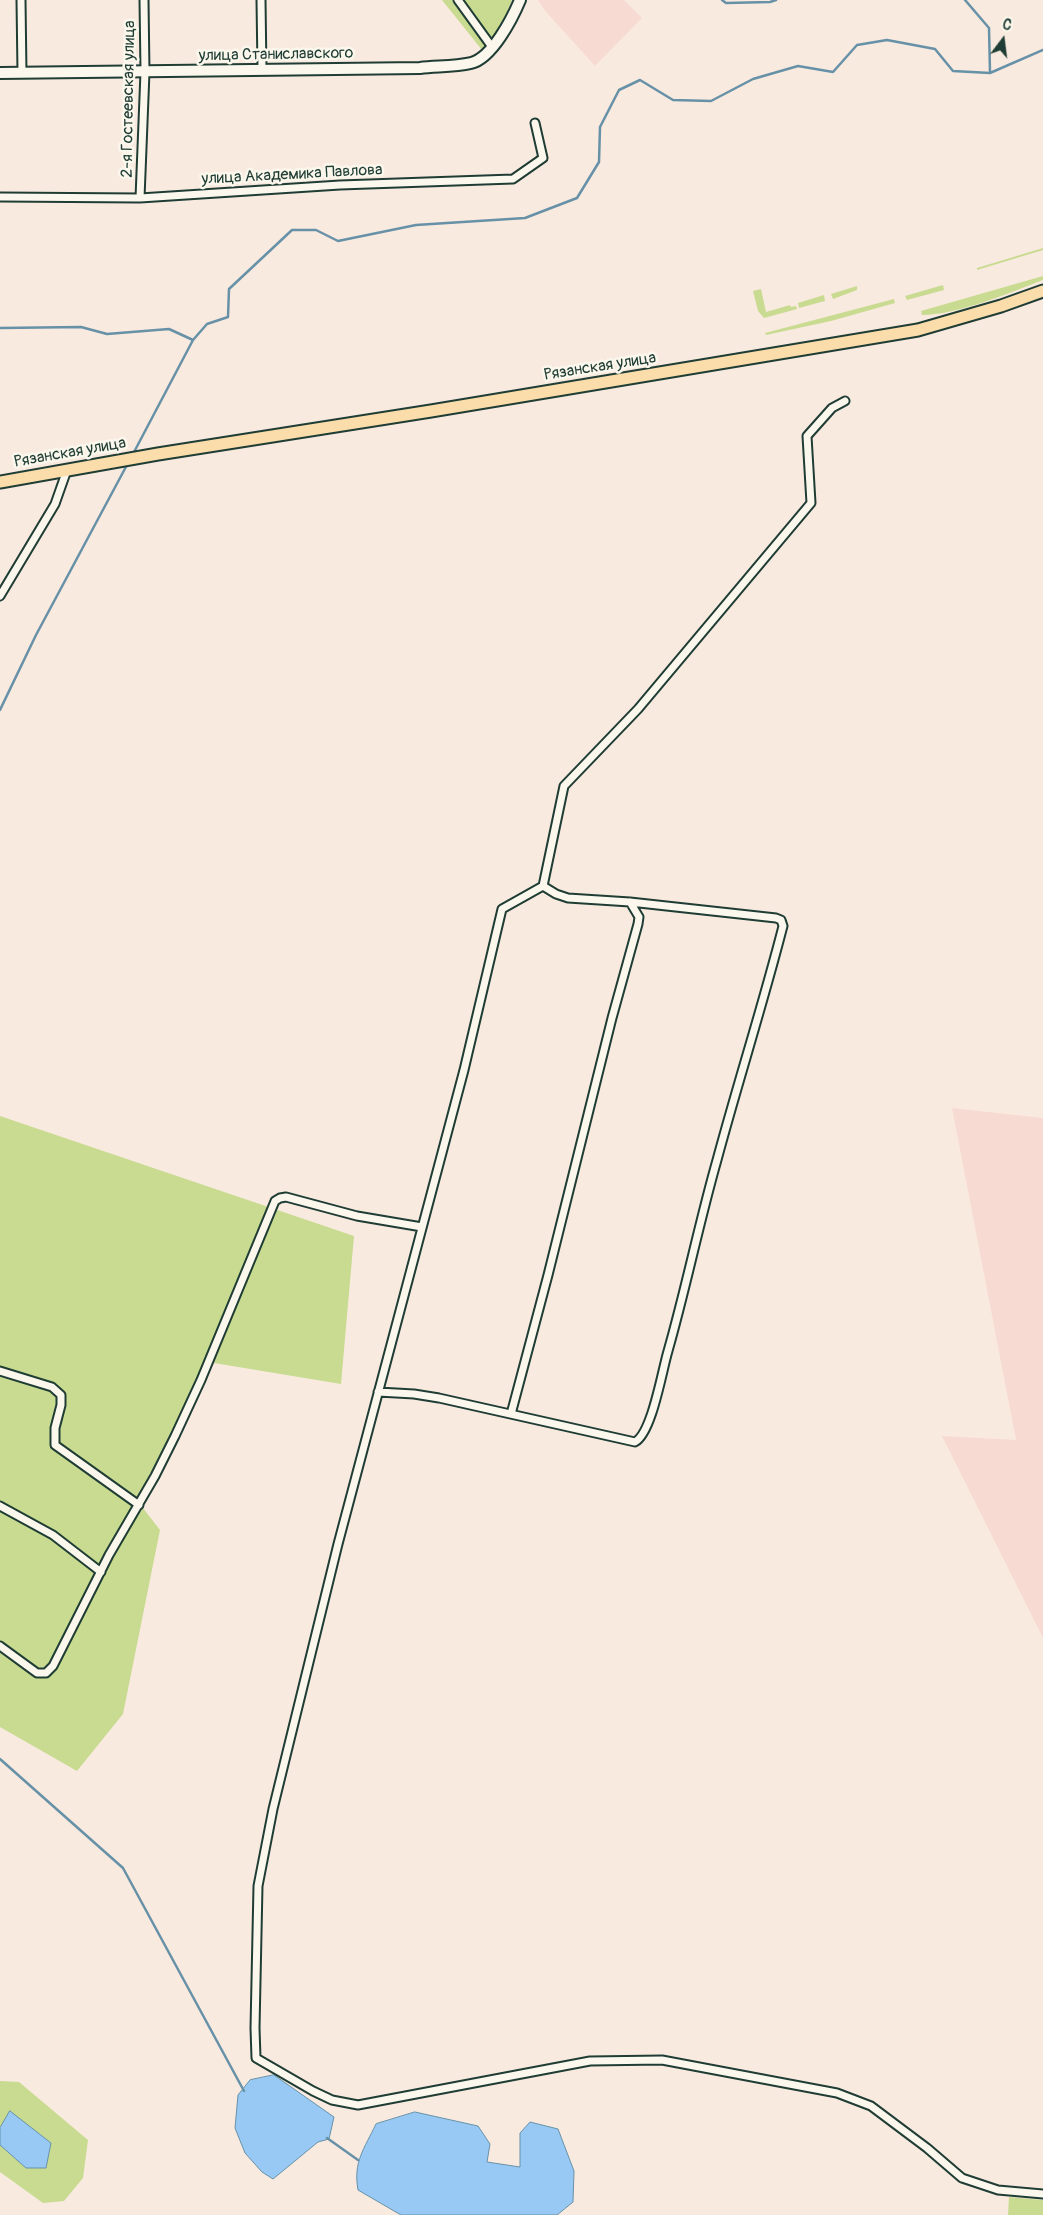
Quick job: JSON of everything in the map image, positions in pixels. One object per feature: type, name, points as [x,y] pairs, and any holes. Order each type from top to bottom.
[{"type":"main road","name":"Рязанская улица","points":[[0,482],[158,454],[431,411],[918,330],[1001,306],[1043,291]]},
{"type":"street","points":[[21,0],[22,73]]},
{"type":"street","name":"2-я Гостеевская улица","points":[[140,198],[145,72],[144,0]]},
{"type":"street","points":[[261,0],[262,70]]},
{"type":"street","points":[[458,0],[492,47]]},
{"type":"street","name":"улица Станиславского","points":[[0,73],[420,68],[472,63],[492,47],[506,28],[520,0]]},
{"type":"street","name":"улица Академика Павлова","points":[[0,197],[140,198],[340,185],[513,179],[543,158],[535,123]]},
{"type":"street","points":[[845,401],[832,408],[807,436],[811,503],[638,710],[564,786],[543,886],[502,909],[464,1070],[335,1554],[272,1809],[260,1877],[255,2028],[256,2058],[313,2092],[332,2100],[358,2105],[590,2061],[662,2060],[837,2093],[871,2106],[927,2148],[962,2178],[998,2190],[1043,2194]]},
{"type":"street","points":[[0,596],[55,504],[67,470]]},
{"type":"street","points":[[378,1392],[414,1394],[635,1442],[645,1432],[684,1295],[715,1165],[765,996],[783,926],[781,920],[776,918],[630,902],[568,898],[556,894],[543,886]]},
{"type":"street","points":[[511,1414],[612,1018],[638,924],[639,917],[630,902]]},
{"type":"street","points":[[0,1646],[37,1673],[46,1673],[53,1666],[101,1572],[155,1476],[197,1388],[275,1201],[286,1197],[357,1216],[422,1227]]},
{"type":"street","points":[[0,1371],[52,1387],[61,1395],[61,1405],[55,1428],[55,1445],[138,1505]]},
{"type":"street","points":[[0,1506],[53,1535],[101,1572]]},
{"type":"shaded area","points":[[538,0],[624,0],[642,18],[595,66],[546,12]]},
{"type":"shaded area","points":[[952,1108],[1043,1118],[1043,1638],[942,1436],[1016,1440]]},
{"type":"green space","points":[[442,0],[512,0],[492,47],[486,55]]},
{"type":"green space","points":[[1043,248],[1043,250],[977,270],[977,268]]},
{"type":"green space","points":[[1043,276],[1043,280],[999,297],[951,311],[922,315],[921,311]]},
{"type":"green space","points":[[943,285],[944,290],[907,300],[905,296]]},
{"type":"green space","points":[[857,286],[857,290],[833,299],[831,294]]},
{"type":"green space","points":[[761,289],[766,312],[790,305],[791,307],[796,306],[797,309],[764,318],[758,311],[753,291]]},
{"type":"green space","points":[[824,295],[825,301],[799,308],[798,303]]},
{"type":"green space","points":[[894,299],[895,303],[831,321],[766,335],[765,333]]},
{"type":"green space","points":[[0,1116],[354,1236],[341,1384],[214,1363],[136,1499],[160,1530],[123,1714],[77,1771],[0,1727]]},
{"type":"green space","points":[[0,2081],[19,2082],[88,2140],[83,2178],[64,2201],[43,2203],[0,2172],[0,2145],[26,2168],[46,2168],[51,2143],[10,2112],[0,2128]]},
{"type":"green space","points":[[1009,2197],[1043,2200],[1043,2215],[1008,2215]]},
{"type":"water","points":[[274,2075],[334,2117],[329,2139],[318,2142],[273,2179],[262,2172],[245,2153],[235,2128],[238,2095],[250,2080]]},
{"type":"water","points":[[10,2111],[51,2143],[46,2168],[26,2168],[0,2145],[0,2128]]},
{"type":"water","points":[[415,2112],[478,2126],[490,2144],[487,2162],[520,2167],[520,2133],[530,2122],[558,2129],[574,2171],[573,2202],[557,2215],[401,2215],[358,2190],[358,2163],[376,2124]]},
{"type":"waterway","points":[[722,0],[726,3],[770,2],[776,0]]},
{"type":"waterway","points":[[965,0],[989,28],[990,72]]},
{"type":"waterway","points":[[0,328],[81,327],[107,334],[169,329],[193,340],[207,324],[228,317],[229,289],[292,230],[316,230],[338,241],[416,225],[525,218],[577,198],[599,162],[600,127],[619,90],[640,80],[673,100],[711,101],[753,79],[798,66],[833,72],[857,45],[887,40],[935,49],[953,71],[990,73],[1043,50]]},
{"type":"waterway","points":[[133,454],[193,340]]},
{"type":"waterway","points":[[0,710],[36,635],[128,463]]},
{"type":"waterway","points":[[0,1759],[123,1868],[244,2091]]},
{"type":"waterway","points":[[327,2138],[358,2160]]}]
